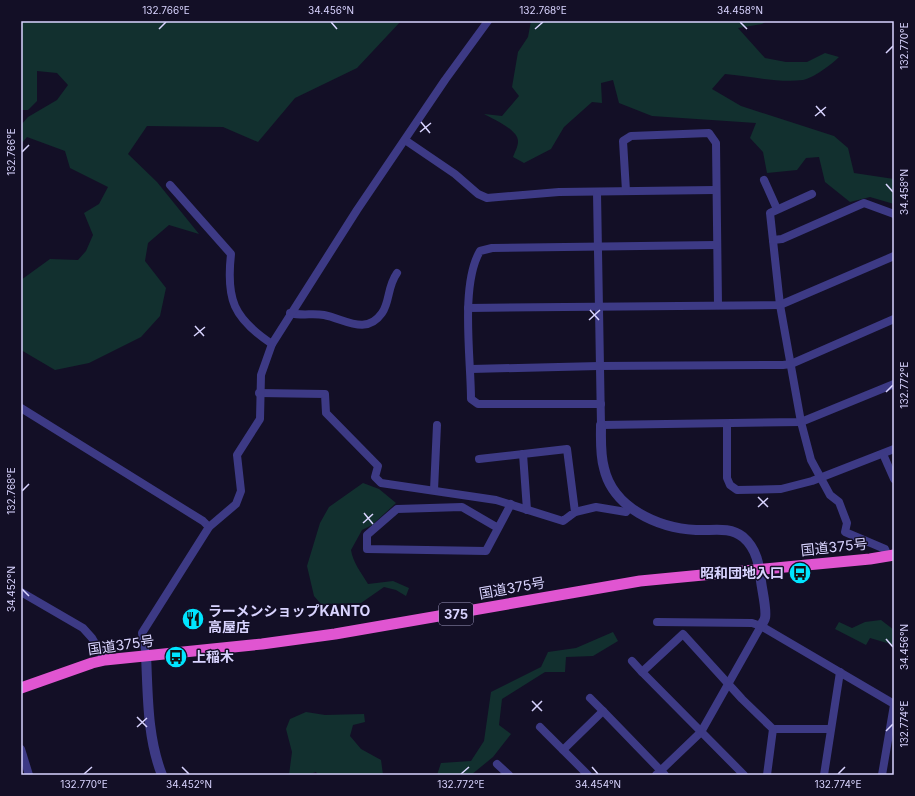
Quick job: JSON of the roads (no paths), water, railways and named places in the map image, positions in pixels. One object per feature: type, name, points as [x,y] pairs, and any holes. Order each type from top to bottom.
[{"type":"highway","name":"国道375号","points":[[21,688],[92,663],[105,660],[146,655],[168,655],[262,644],[437,617],[640,582],[891,555]]},
{"type":"street","points":[[162,775],[158,765],[149,718],[146,655],[142,633],[209,527],[236,504],[241,491],[237,455],[260,419],[259,393],[261,375],[272,344],[290,313],[357,210],[444,80],[488,21]]},
{"type":"street","points":[[626,191],[623,142],[631,136],[709,133],[716,143],[715,190],[718,305]]},
{"type":"street","points":[[405,140],[455,174],[478,194],[487,198],[559,192],[597,193],[626,191],[715,190]]},
{"type":"street","points":[[764,180],[777,209]]},
{"type":"street","points":[[170,185],[231,254],[228,279],[234,307],[261,336],[272,344]]},
{"type":"street","points":[[590,698],[660,774],[701,732],[765,617],[756,554],[743,537],[733,532],[682,530],[645,517],[629,508],[614,492],[604,468],[601,453],[599,366],[600,306],[597,193]]},
{"type":"street","points":[[812,194],[770,213],[780,304],[801,422],[810,460],[830,495],[839,502],[847,523],[845,532],[885,549],[891,555]]},
{"type":"street","points":[[773,240],[782,239],[864,203],[894,214]]},
{"type":"street","points":[[600,404],[478,404],[471,399],[468,308],[474,262],[480,251],[492,248],[716,245]]},
{"type":"street","points":[[468,308],[780,304],[894,256]]},
{"type":"street","points":[[290,313],[298,315],[323,315],[360,326],[369,324],[383,312],[390,282],[397,273]]},
{"type":"street","points":[[471,369],[790,364],[894,319]]},
{"type":"street","points":[[601,425],[801,422],[894,384]]},
{"type":"street","points":[[259,393],[325,394],[326,413],[378,466],[375,477],[381,483],[496,500],[563,521],[575,512],[596,507],[626,512],[629,508]]},
{"type":"street","points":[[21,408],[203,521],[209,527]]},
{"type":"street","points":[[727,424],[727,478],[730,485],[737,490],[781,489],[820,478],[894,449]]},
{"type":"street","points":[[434,490],[437,425]]},
{"type":"street","points":[[479,458],[567,449],[575,512]]},
{"type":"street","points":[[523,454],[527,510]]},
{"type":"street","points":[[883,454],[894,479]]},
{"type":"street","points":[[498,528],[462,508],[397,509],[367,534],[368,549],[486,551],[511,504]]},
{"type":"street","points":[[21,592],[83,628],[92,638],[105,660]]},
{"type":"street","points":[[658,622],[752,624],[761,626],[894,705],[882,775]]},
{"type":"street","points":[[642,672],[683,634],[742,699],[773,729],[830,729]]},
{"type":"street","points":[[632,661],[744,775]]},
{"type":"street","points":[[824,775],[840,672]]},
{"type":"street","points":[[563,750],[603,711]]},
{"type":"street","points":[[540,727],[588,775]]},
{"type":"street","points":[[767,775],[773,729]]},
{"type":"street","points":[[21,749],[22,759],[29,775]]},
{"type":"street","points":[[497,764],[509,775]]},
{"type":"place","name":"昭和団地入口","points":[[800,573]]},
{"type":"place","name":"ラーメンショップKANTO 高屋店","points":[[193,619]]},
{"type":"place","name":"上稲木","points":[[176,657]]}]
